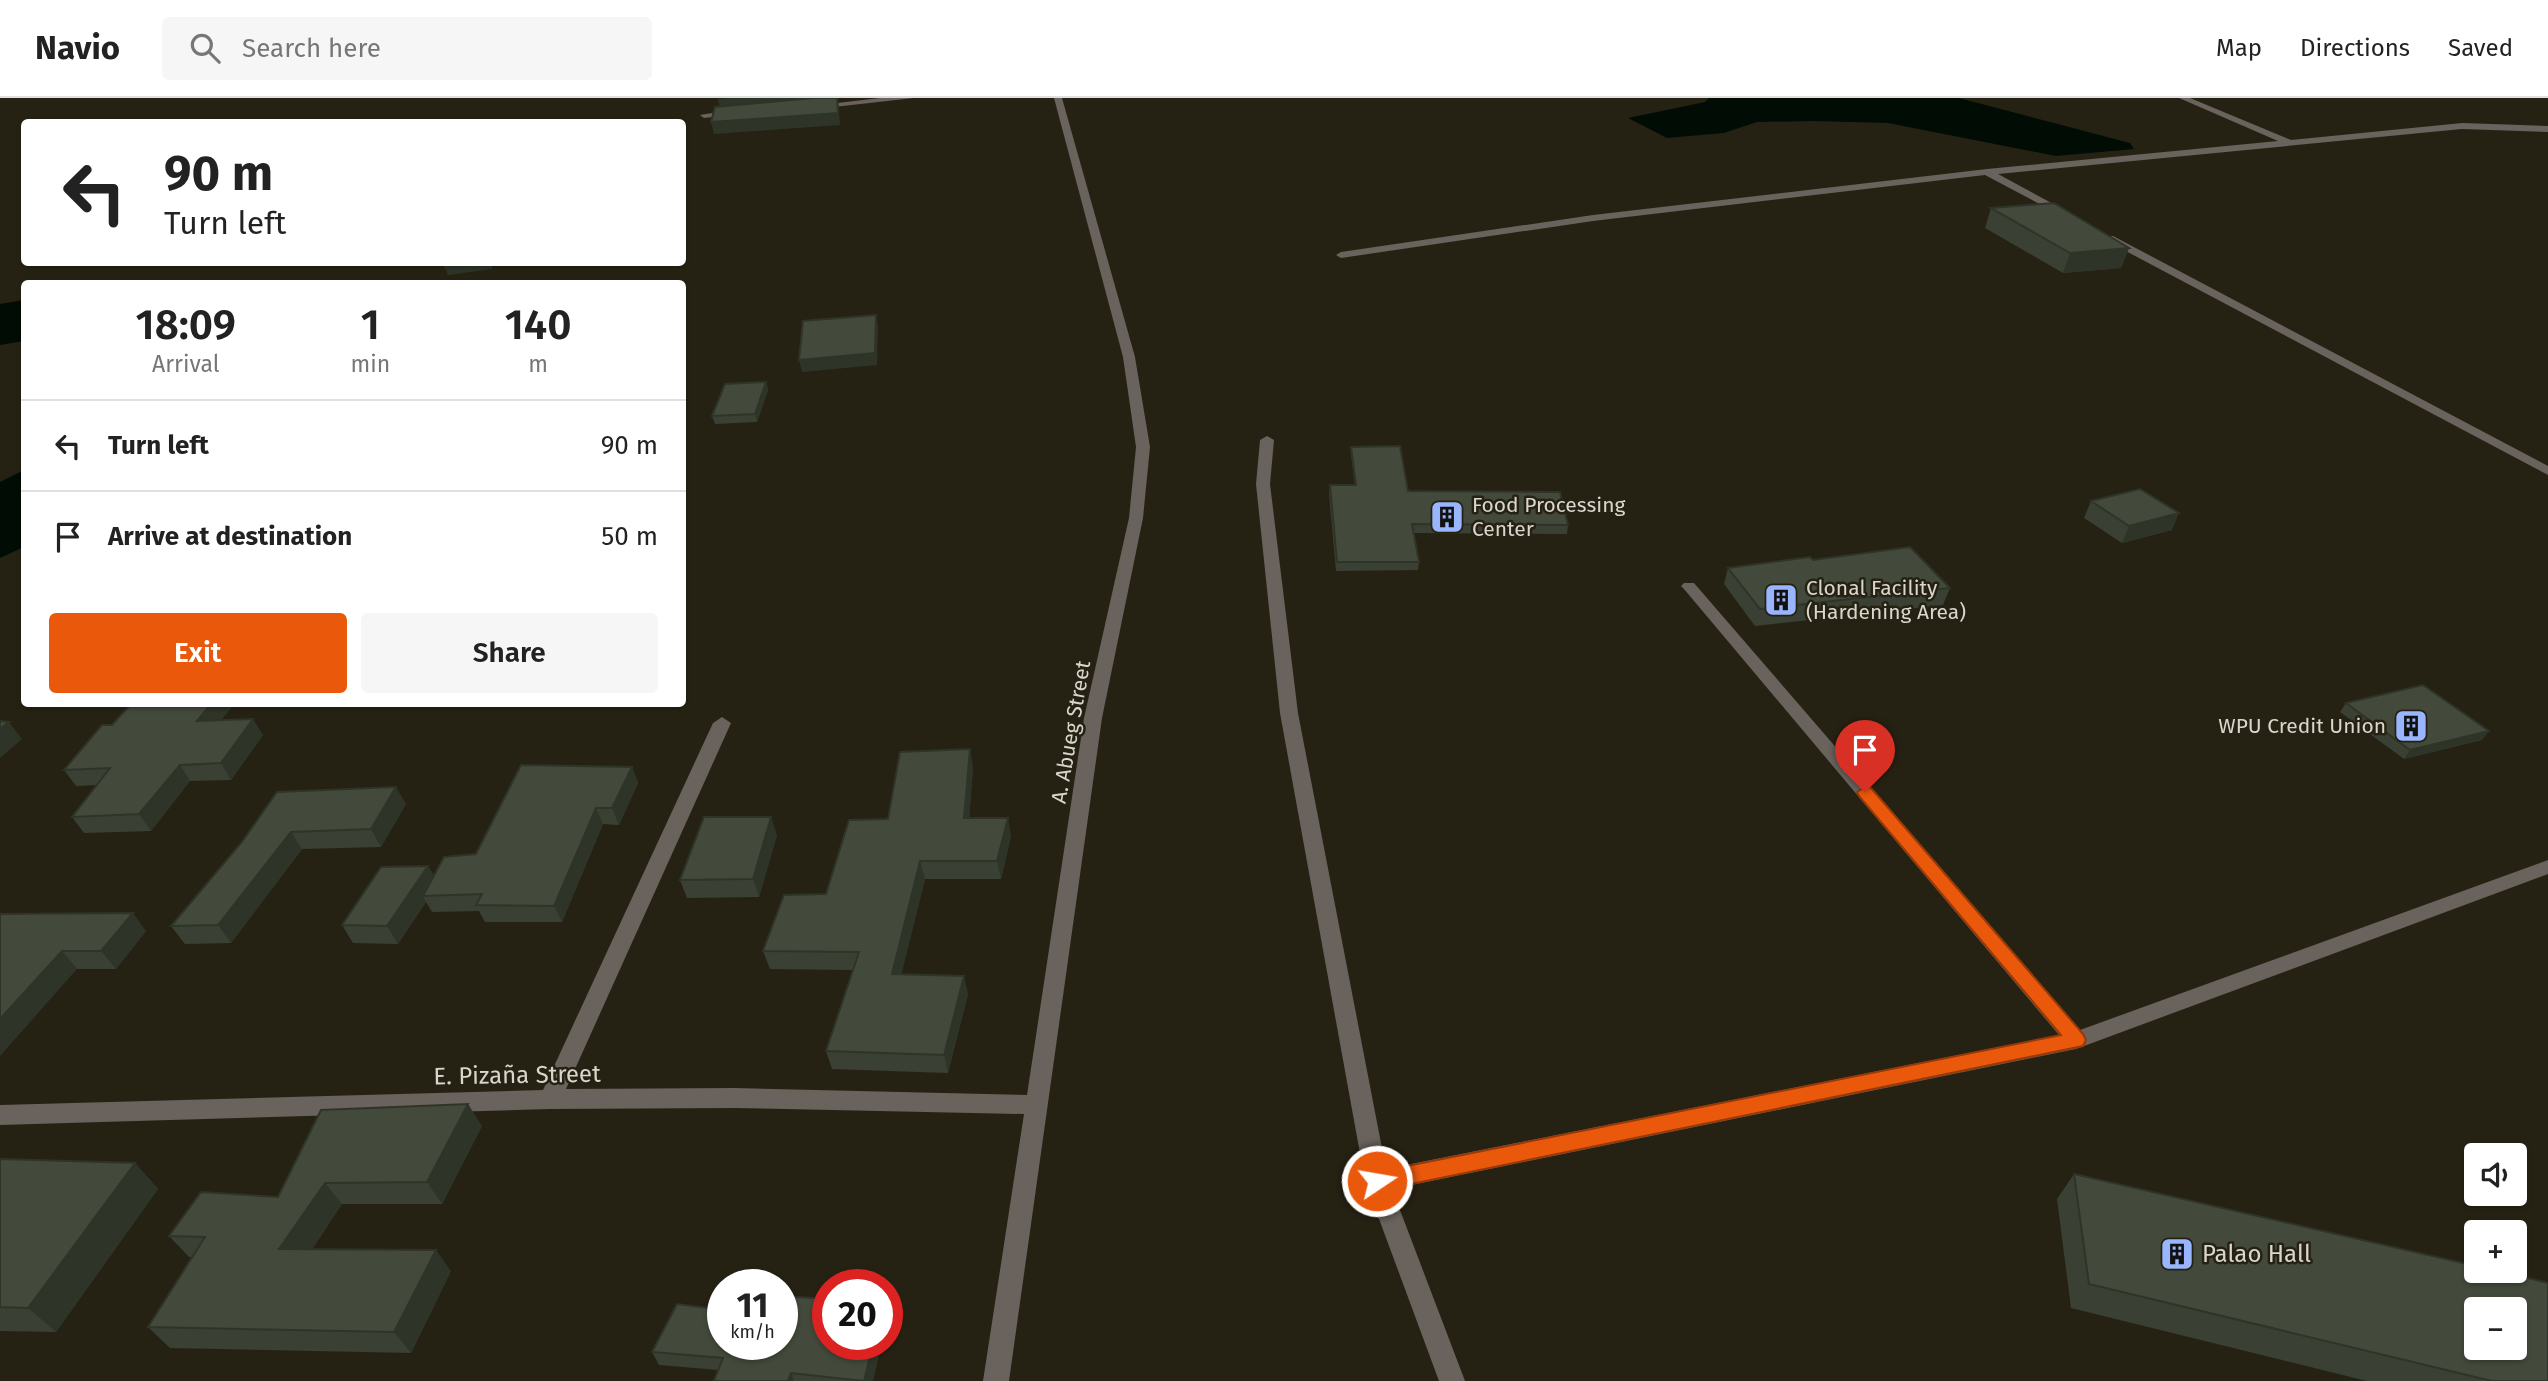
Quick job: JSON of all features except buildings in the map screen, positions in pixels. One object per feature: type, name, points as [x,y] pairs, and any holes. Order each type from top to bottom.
[{"type":"street","points":[[800,107],[910,98]]},
{"type":"street","name":"A. Abueg Street","points":[[996,1381],[1093,718],[1136,518],[1143,447],[1129,357],[1058,98]]},
{"type":"street","points":[[2183,98],[2290,143]]},
{"type":"street","points":[[704,115],[745,111]]},
{"type":"street","points":[[1341,255],[1580,219],[1987,172],[2462,126],[2548,129]]},
{"type":"street","points":[[1987,172],[2072,218]]},
{"type":"street","points":[[2096,231],[2548,471]]},
{"type":"street","points":[[1267,440],[1263,484],[1289,713],[1377,1181],[1452,1381]]},
{"type":"street","points":[[1689,586],[2076,1040]]},
{"type":"street","points":[[550,1099],[722,723]]},
{"type":"street","points":[[1377,1181],[2076,1040],[2548,867]]},
{"type":"street","name":"E. Pizaña Street","points":[[0,1115],[550,1099],[735,1098],[1036,1105]]},
{"type":"shaded area","points":[[1709,98],[1959,98],[2130,143],[2134,149],[2056,156],[1888,123],[1814,121],[1757,122],[1724,133],[1667,138],[1628,118],[1705,102]]},
{"type":"shaded area","points":[[21,300],[21,342],[0,345],[0,304]]},
{"type":"shaded area","points":[[21,472],[21,548],[0,558],[0,482]]},
{"type":"place","name":"Food Processing Center","points":[[1447,517]]},
{"type":"place","name":"Clonal Facility (Hardening Area)","points":[[1781,600]]},
{"type":"place","name":"WPU Credit Union","points":[[2411,726]]},
{"type":"place","name":"Palao Hall","points":[[2177,1254]]},
{"type":"route","points":[[1377,1181],[2076,1040],[1865,792]]}]
